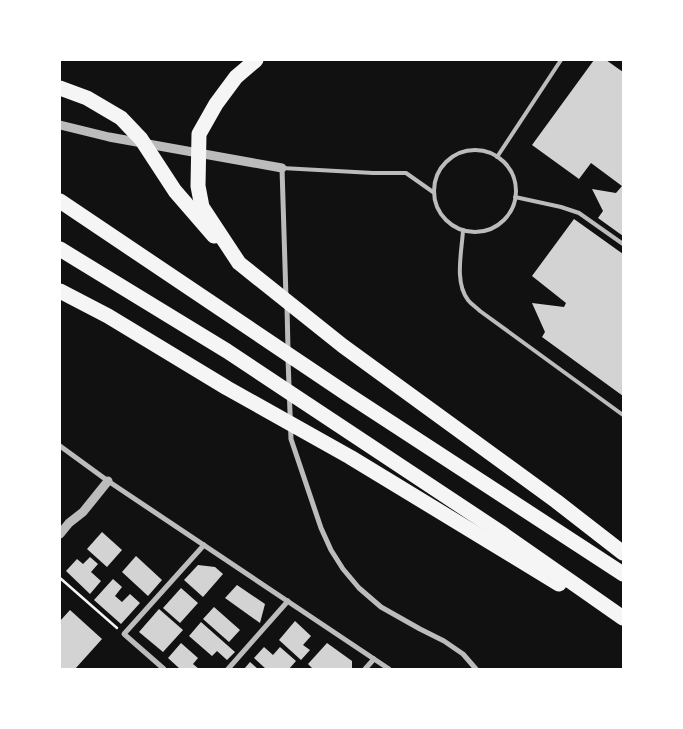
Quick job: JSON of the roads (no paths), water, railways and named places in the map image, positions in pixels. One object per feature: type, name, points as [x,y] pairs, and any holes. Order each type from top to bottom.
[{"type":"highway","points":[[239,263],[202,207],[198,186],[200,134],[216,104],[236,77],[256,60]]},
{"type":"highway","points":[[60,88],[87,98],[121,118],[141,139],[175,192],[198,220],[239,263],[343,346],[556,501],[623,553]]},
{"type":"highway","points":[[60,200],[347,394],[623,574]]},
{"type":"highway","points":[[60,249],[227,351],[500,532],[623,618]]},
{"type":"highway","points":[[60,291],[108,316],[228,388],[350,457],[623,623]]},
{"type":"street","points":[[60,125],[109,137],[282,168],[291,439],[321,528],[342,569],[359,588],[381,607],[444,640],[463,654],[476,669]]},
{"type":"street","points":[[60,446],[108,481],[389,669]]},
{"type":"street","points":[[60,534],[69,523],[83,512],[108,481]]},
{"type":"street","points":[[164,669],[124,634],[204,545]]},
{"type":"street","points":[[228,669],[288,601]]},
{"type":"street","points":[[365,669],[374,659]]},
{"type":"lane","points":[[497,157],[561,60]]},
{"type":"lane","points":[[480,150],[497,157],[505,163],[512,175],[516,188],[514,203],[508,214],[500,224],[488,230],[476,232],[463,230],[451,225],[442,216],[436,205],[433,192],[436,178],[442,166],[453,156],[466,151],[480,150]]},
{"type":"lane","points":[[282,168],[406,173],[433,192]]},
{"type":"lane","points":[[515,197],[561,206],[579,213],[623,244]]},
{"type":"lane","points":[[463,230],[460,277],[468,300],[623,415]]}]
